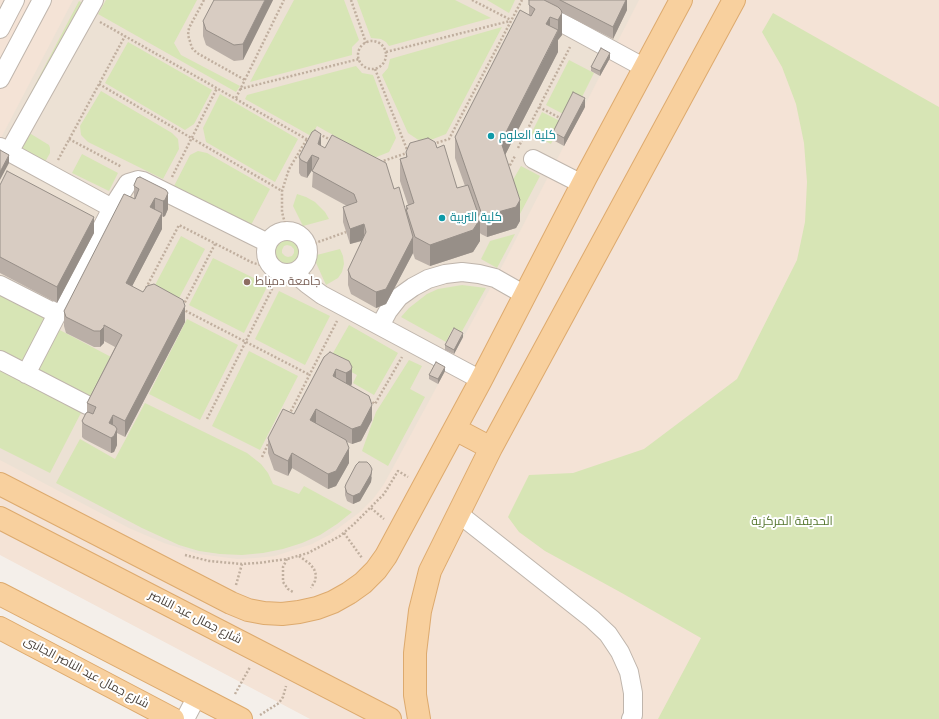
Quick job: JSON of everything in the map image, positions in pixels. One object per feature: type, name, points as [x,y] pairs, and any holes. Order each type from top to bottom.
[{"type":"main road","points":[[0,484],[231,603],[248,610],[282,614],[311,610],[333,602],[349,593],[363,583],[376,570],[386,556],[413,483],[455,429],[582,184],[681,0]]},
{"type":"main road","points":[[419,719],[414,674],[416,632],[430,571],[491,448],[734,0]]},
{"type":"main road","points":[[455,429],[491,448]]},
{"type":"main road","name":"شارع جمال عبد الناصر","points":[[0,518],[390,719]]},
{"type":"main road","points":[[0,594],[197,696],[242,715]]},
{"type":"main road","name":"شارع جمال عبد الناصر الجانبى","points":[[0,628],[173,719]]},
{"type":"street","points":[[0,29],[15,0]]},
{"type":"street","points":[[0,79],[42,0]]},
{"type":"street","points":[[526,3],[645,68]]},
{"type":"street","points":[[90,7],[4,150],[112,208]]},
{"type":"street","points":[[533,158],[582,184]]},
{"type":"street","points":[[26,374],[112,208],[128,183],[138,180],[143,181],[268,243]]},
{"type":"street","points":[[282,270],[298,270],[306,261],[308,255],[307,246],[303,238],[298,234],[287,231],[276,234],[268,243],[266,255],[282,270],[314,290],[481,380]]},
{"type":"street","points":[[380,326],[388,311],[404,294],[428,278],[445,274],[462,272],[495,278],[525,295]]},
{"type":"street","points":[[0,285],[57,314]]},
{"type":"street","points":[[0,360],[87,405]]},
{"type":"street","points":[[459,514],[592,619],[608,634],[620,652],[629,672],[633,693],[631,719]]},
{"type":"street","points":[[185,719],[197,696]]},
{"type":"path","points":[[204,0],[189,28],[188,35],[192,48],[197,53],[245,80]]},
{"type":"path","points":[[236,99],[284,0]]},
{"type":"path","points":[[351,0],[366,43]]},
{"type":"path","points":[[472,0],[511,20]]},
{"type":"path","points":[[429,146],[449,139],[511,20],[526,3]]},
{"type":"path","points":[[90,7],[125,36],[306,139],[311,141],[316,132],[336,143]]},
{"type":"path","points":[[386,52],[511,20]]},
{"type":"path","points":[[508,169],[578,32]]},
{"type":"path","points":[[50,174],[125,36]]},
{"type":"path","points":[[366,43],[378,43],[386,52],[384,63],[375,69],[365,67],[359,59],[361,47],[366,43]]},
{"type":"path","points":[[240,89],[359,59]]},
{"type":"path","points":[[375,69],[408,152]]},
{"type":"path","points":[[99,84],[282,190]]},
{"type":"path","points":[[164,191],[217,88]]},
{"type":"path","points":[[540,107],[560,118]]},
{"type":"path","points":[[69,139],[130,171],[138,180]]},
{"type":"path","points":[[287,231],[282,212],[282,190],[289,169],[306,139]]},
{"type":"path","points":[[376,163],[415,150]]},
{"type":"path","points":[[152,292],[146,289],[179,225],[253,263],[282,270],[207,419]]},
{"type":"path","points":[[307,246],[346,232]]},
{"type":"path","points":[[182,309],[215,244]]},
{"type":"path","points":[[176,306],[310,375]]},
{"type":"path","points":[[288,419],[345,307]]},
{"type":"path","points":[[363,397],[375,404],[410,342]]},
{"type":"path","points":[[262,457],[272,436]]},
{"type":"path","points":[[179,554],[209,561],[242,564],[287,560],[324,546],[344,533],[384,494],[398,471],[413,483]]},
{"type":"path","points":[[371,508],[389,522]]},
{"type":"path","points":[[344,533],[363,560]]},
{"type":"path","points":[[359,563],[368,554]]},
{"type":"path","points":[[298,556],[310,564],[316,575],[315,581],[309,591],[317,588]]},
{"type":"path","points":[[287,560],[283,567],[283,582],[288,589],[296,594],[291,594]]},
{"type":"path","points":[[234,591],[242,564]]},
{"type":"path","points":[[242,715],[259,651]]},
{"type":"path","points":[[242,715],[279,703],[284,697],[286,684],[284,664]]},
{"type":"shaded area","points":[[0,0],[939,0],[939,719],[310,719],[0,555]]},
{"type":"shaded area","name":"جامعة دمياط","points":[[73,0],[639,0],[499,272],[384,484],[373,499],[360,512],[329,535],[312,544],[275,556],[256,558],[237,559],[199,554],[164,543],[129,528],[0,460],[0,140]]},
{"type":"green space","points":[[106,0],[197,0],[174,43],[181,55],[240,86],[236,92],[98,14]]},
{"type":"green space","points":[[294,0],[344,0],[359,40],[352,47],[352,55],[250,82]]},
{"type":"green space","points":[[357,0],[455,0],[491,18],[389,46],[381,39],[371,38]]},
{"type":"green space","points":[[487,0],[515,0],[509,13]]},
{"type":"green space","points":[[79,1],[87,6],[5,142]]},
{"type":"green space","name":"الحديقة المركزية","points":[[773,13],[939,107],[939,719],[658,719],[701,638],[545,551],[519,532],[508,517],[529,475],[573,473],[644,449],[737,379],[797,260],[805,222],[807,182],[804,143],[796,104],[782,67],[762,32]]},
{"type":"green space","points":[[502,27],[446,134],[423,143],[408,133],[382,75],[388,68],[390,59]]},
{"type":"green space","points":[[128,42],[212,90],[194,124],[185,130],[105,83]]},
{"type":"green space","points":[[569,60],[594,73],[579,103],[565,115],[546,105]]},
{"type":"green space","points":[[356,66],[362,73],[373,75],[396,138],[389,152],[374,158],[317,126],[311,136],[245,99],[247,95]]},
{"type":"green space","points":[[101,91],[172,133],[178,139],[179,149],[163,179],[88,142],[81,135],[80,126]]},
{"type":"green space","points":[[220,94],[298,139],[275,182],[206,142],[203,128]]},
{"type":"green space","points":[[542,112],[562,122],[551,144],[531,134]]},
{"type":"green space","points":[[28,134],[31,134],[49,145],[50,153],[45,162],[18,148]]},
{"type":"green space","points":[[198,151],[207,153],[270,189],[250,227],[174,186],[190,155]]},
{"type":"green space","points":[[82,154],[118,173],[109,191],[72,173]]},
{"type":"green space","points":[[521,166],[540,176],[520,214],[510,185]]},
{"type":"green space","points":[[297,194],[315,202],[325,212],[329,219],[303,226],[293,206]]},
{"type":"green space","points":[[515,234],[497,268],[481,259],[490,241]]},
{"type":"green space","points":[[181,236],[205,249],[178,300],[154,287]]},
{"type":"green space","points":[[292,238],[300,247],[301,253],[294,263],[282,264],[277,261],[274,255],[274,249],[280,240]],"holes":[[[284,246],[291,246],[294,249],[294,253],[292,256],[285,256],[282,253]]]},
{"type":"green space","points":[[340,249],[344,264],[342,272],[338,278],[326,285],[313,256]]},
{"type":"green space","points":[[213,258],[268,285],[244,333],[189,305]]},
{"type":"green space","points":[[462,285],[486,288],[461,333],[453,328],[446,342],[401,317],[409,308],[427,294],[438,289]]},
{"type":"green space","points":[[0,290],[50,315],[25,366],[0,353]]},
{"type":"green space","points":[[279,291],[330,316],[305,365],[255,339]]},
{"type":"green space","points":[[187,319],[238,345],[200,420],[149,394]]},
{"type":"green space","points":[[349,325],[398,353],[374,395],[353,383],[357,375],[329,360]]},
{"type":"green space","points":[[56,328],[113,358],[90,401],[34,371]]},
{"type":"green space","points":[[249,351],[298,376],[260,450],[212,426]]},
{"type":"green space","points":[[409,360],[422,366],[410,389],[425,397],[388,466],[362,451],[376,412]]},
{"type":"green space","points":[[0,366],[83,409],[50,473],[0,448]]},
{"type":"green space","points":[[145,403],[247,453],[261,464],[268,473],[273,484],[299,494],[304,486],[352,512],[320,535],[302,543],[263,553],[242,555],[220,554],[199,551],[179,545],[142,528],[56,483],[80,439],[115,459]]},
{"type":"building","points":[[214,0],[265,0],[243,44],[234,45],[206,30],[203,21]]},
{"type":"building","name":"كلية العلوم","points":[[529,0],[544,0],[558,7],[562,13],[558,20],[550,17],[546,24],[558,30],[501,142],[520,200],[516,207],[487,215],[481,212],[455,137],[520,10],[531,16],[535,9],[529,5]]},
{"type":"building","points":[[560,0],[626,0],[613,27]]},
{"type":"building","points":[[601,48],[610,53],[600,71],[591,67]]},
{"type":"building","points":[[573,92],[585,98],[564,138],[553,132]]},
{"type":"building","points":[[315,130],[321,134],[318,144],[325,148],[332,135],[386,163],[394,189],[399,187],[413,237],[386,289],[376,292],[351,278],[348,270],[366,232],[364,224],[350,229],[346,217],[343,207],[357,202],[354,194],[312,171],[319,158],[312,155],[307,163],[299,157],[312,132]]},
{"type":"building","name":"كلية التربية","points":[[428,138],[435,142],[437,148],[444,145],[457,188],[468,185],[480,219],[473,230],[430,245],[415,237],[406,209],[408,209],[406,206],[414,203],[400,159],[407,157],[406,152],[410,143]]},
{"type":"building","points":[[0,150],[9,155],[0,172]]},
{"type":"building","points":[[7,171],[94,217],[57,287],[0,257],[0,185]]},
{"type":"building","points":[[140,177],[166,190],[168,193],[163,201],[155,198],[150,207],[162,213],[126,283],[143,292],[147,286],[154,284],[183,300],[185,306],[125,421],[113,415],[109,423],[117,429],[114,436],[111,438],[84,424],[82,421],[86,413],[88,412],[93,414],[96,407],[87,403],[122,335],[104,325],[100,331],[94,331],[66,317],[64,311],[124,194],[135,199],[139,189],[134,185],[137,178]]},
{"type":"building","points":[[454,328],[463,333],[454,350],[445,345]]},
{"type":"building","points":[[330,352],[349,361],[352,367],[351,370],[346,373],[336,369],[333,376],[369,396],[372,405],[361,426],[352,429],[316,409],[310,420],[346,440],[349,448],[336,471],[328,474],[292,453],[288,461],[274,454],[268,438],[283,409],[294,414],[324,357]]},
{"type":"building","points":[[436,362],[445,367],[438,379],[429,375]]},
{"type":"building","points":[[359,462],[367,462],[372,469],[371,474],[360,493],[353,496],[347,493],[345,487]]},
{"type":"place","name":"كلية العلوم","points":[[491,136]]},
{"type":"place","name":"كلية التربية","points":[[442,218]]},
{"type":"place","name":"جامعة دمياط","points":[[247,282]]}]
